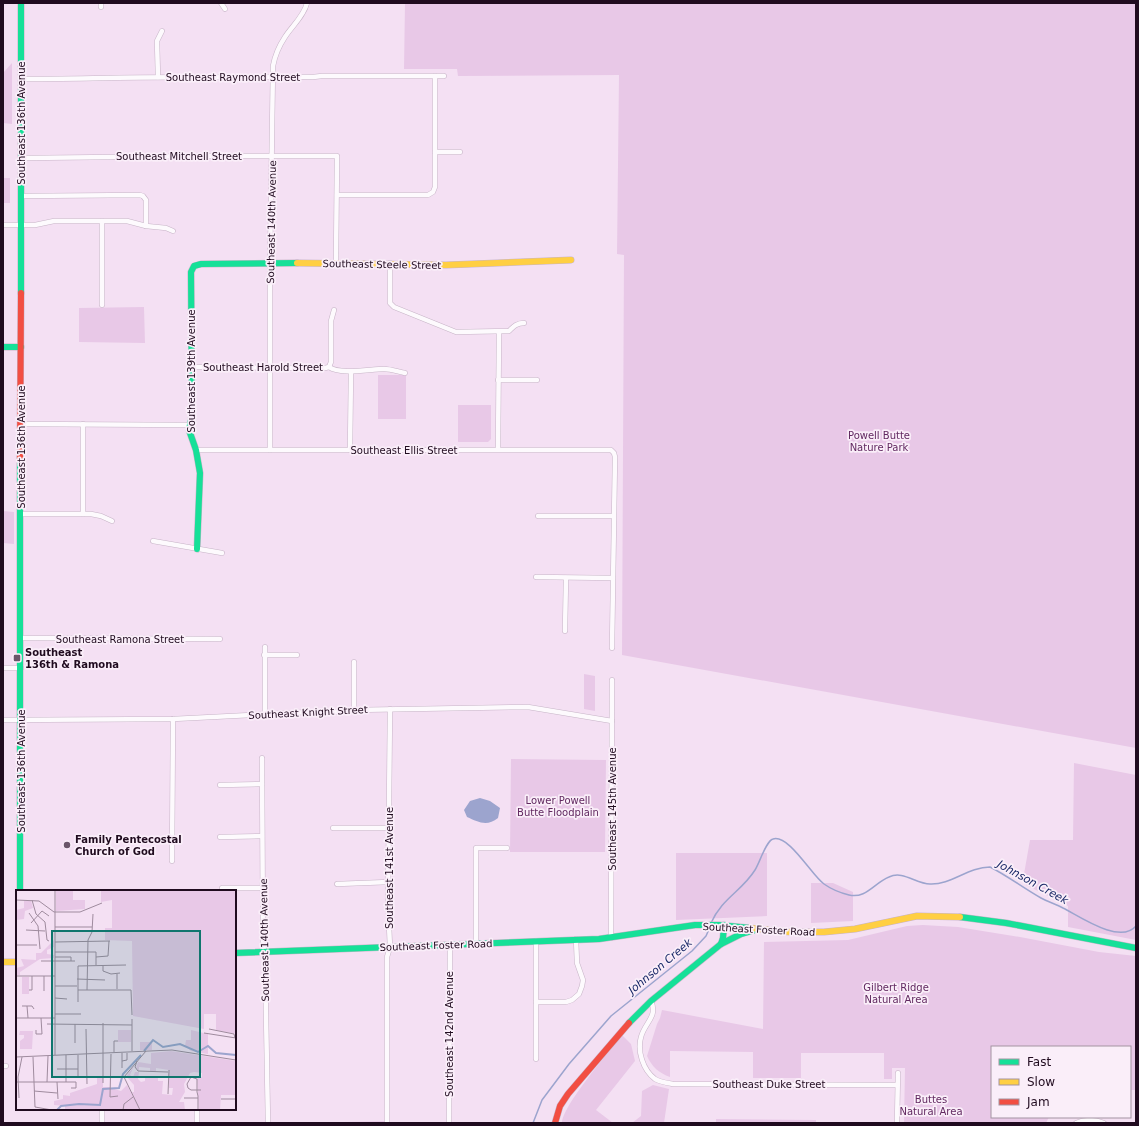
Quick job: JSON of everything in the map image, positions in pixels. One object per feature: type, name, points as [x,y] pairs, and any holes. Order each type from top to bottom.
[{"type":"street","name":"Southeast 136th Avenue","points":[[20,890],[21,3]]},
{"type":"street","points":[[221,3],[224,9]]},
{"type":"street","name":"Southeast 140th Avenue","points":[[270,450],[272,77],[274,58],[279,47],[303,12],[307,3]]},
{"type":"street","points":[[158,77],[157,41],[162,31]]},
{"type":"street","points":[[336,263],[337,195],[428,195],[432,193],[435,187],[435,76]]},
{"type":"street","name":"Southeast Raymond Street","points":[[21,79],[444,76]]},
{"type":"street","points":[[435,152],[460,152]]},
{"type":"street","name":"Southeast Mitchell Street","points":[[21,157],[157,155],[189,157],[337,156],[337,195]]},
{"type":"street","points":[[21,196],[140,195],[146,200],[146,226]]},
{"type":"street","points":[[3,225],[35,226],[54,221],[127,221],[146,226],[159,226],[173,231]]},
{"type":"street","points":[[102,221],[102,306]]},
{"type":"street","name":"Southeast Steele Street","points":[[194,266],[201,264],[452,264],[571,260]]},
{"type":"street","points":[[390,264],[390,303],[394,306],[456,332],[509,331],[514,325],[524,323]]},
{"type":"street","name":"Southeast 139th Avenue","points":[[194,266],[191,272],[192,413],[190,433],[196,450],[200,473],[197,548]]},
{"type":"street","points":[[329,367],[331,362],[331,322],[334,310]]},
{"type":"street","points":[[498,332],[498,450]]},
{"type":"street","points":[[3,347],[21,347]]},
{"type":"street","name":"Southeast Harold Street","points":[[192,367],[329,367],[336,370],[351,372],[356,370],[385,368],[405,373]]},
{"type":"street","points":[[350,450],[351,372]]},
{"type":"street","points":[[498,380],[537,380]]},
{"type":"street","points":[[20,424],[190,425]]},
{"type":"street","points":[[83,424],[83,514]]},
{"type":"street","name":"Southeast Ellis Street","points":[[196,450],[610,450],[613,451],[614,455],[613,516]]},
{"type":"street","points":[[20,514],[97,515],[112,521]]},
{"type":"street","points":[[538,516],[613,516],[612,648]]},
{"type":"street","points":[[153,540],[222,553]]},
{"type":"street","points":[[536,578],[613,578]]},
{"type":"street","points":[[565,631],[566,578]]},
{"type":"street","name":"Southeast Ramona Street","points":[[20,638],[220,639]]},
{"type":"street","points":[[265,647],[265,715]]},
{"type":"street","points":[[264,655],[297,655]]},
{"type":"street","points":[[354,662],[354,710]]},
{"type":"street","points":[[3,668],[20,668]]},
{"type":"street","name":"Southeast 145th Avenue","points":[[612,680],[612,938]]},
{"type":"street","name":"Southeast Knight Street","points":[[3,720],[173,719],[310,712],[324,713],[354,710],[528,707],[612,721]]},
{"type":"street","name":"Southeast 141st Avenue","points":[[387,1123],[387,957],[390,947],[390,709]]},
{"type":"street","points":[[172,861],[173,719]]},
{"type":"street","name":"Southeast 140th Avenue","points":[[262,758],[262,836],[268,1123]]},
{"type":"street","points":[[220,784],[262,784]]},
{"type":"street","points":[[333,828],[389,828]]},
{"type":"street","points":[[220,836],[262,836]]},
{"type":"street","points":[[476,943],[476,848],[507,848]]},
{"type":"street","points":[[337,884],[389,882]]},
{"type":"street","points":[[222,888],[263,888]]},
{"type":"street","name":"Southeast Foster Road","points":[[236,953],[612,938],[668,928],[692,926],[721,925],[793,932],[846,930],[864,927],[901,917],[928,915],[993,921],[1136,948]]},
{"type":"street","points":[[721,925],[723,938],[721,944]]},
{"type":"street","points":[[555,1123],[560,1106],[568,1094],[622,1029],[651,1001],[721,944],[741,934],[759,929]]},
{"type":"street","points":[[536,1002],[566,1002],[574,999],[579,994],[583,980],[577,963],[576,939]]},
{"type":"street","points":[[536,941],[536,1059]]},
{"type":"street","name":"Southeast 142nd Avenue","points":[[449,1123],[450,944]]},
{"type":"street","points":[[3,962],[16,962]]},
{"type":"street","name":"Southeast Duke Street","points":[[651,1001],[654,1007],[653,1015],[643,1030],[640,1043],[641,1056],[646,1069],[655,1079],[673,1084],[897,1085]]},
{"type":"street","points":[[897,1123],[898,1073]]},
{"type":"street","points":[[102,1110],[102,1123]]},
{"type":"street","points":[[197,1110],[197,1123]]},
{"type":"street","points":[[1076,1123],[1086,1120],[1095,1120],[1104,1123]]},
{"type":"green space","name":"Powell Butte Nature Park","points":[[405,3],[1136,3],[1136,748],[622,655],[624,255],[617,254],[619,75],[458,76],[457,69],[404,69]]},
{"type":"green space","points":[[12,63],[12,124],[3,123],[3,73]]},
{"type":"green space","points":[[3,178],[10,178],[10,203],[3,203]]},
{"type":"green space","points":[[144,307],[145,343],[79,342],[79,308]]},
{"type":"green space","points":[[378,375],[406,375],[406,419],[378,419]]},
{"type":"green space","points":[[458,405],[491,405],[491,439],[488,442],[458,442]]},
{"type":"green space","points":[[3,511],[14,512],[14,544],[3,543]]},
{"type":"green space","points":[[584,674],[595,676],[595,711],[584,709]]},
{"type":"green space","name":"Lower Powell Butte Floodplain","points":[[511,759],[606,760],[605,852],[510,852]]},
{"type":"green space","points":[[1074,763],[1136,775],[1136,940],[1068,927],[1068,906],[1026,885],[1024,874],[1030,840],[1073,840]]},
{"type":"green space","points":[[676,853],[767,853],[767,916],[676,920]]},
{"type":"green space","points":[[811,883],[833,883],[853,892],[853,921],[811,923]]},
{"type":"green space","points":[[923,925],[958,927],[1099,952],[1136,956],[1136,1090],[1131,1090],[1131,1046],[991,1046],[991,1118],[1048,1118],[1046,1123],[904,1123],[905,1068],[892,1068],[892,1079],[884,1079],[884,1053],[801,1053],[801,1078],[753,1078],[753,1052],[670,1051],[670,1077],[662,1074],[656,1069],[647,1056],[662,1010],[763,1029],[764,942],[848,940],[907,926]]},
{"type":"green space","points":[[622,1035],[631,1044],[635,1061],[596,1110],[613,1123],[562,1123],[564,1115],[578,1092]]},
{"type":"green space","points":[[653,1085],[669,1089],[664,1123],[632,1123],[641,1116],[642,1091]]},
{"type":"green space","points":[[716,1119],[816,1120],[816,1123],[716,1123]]},
{"type":"green space","points":[[388,1121],[388,1123],[343,1123],[343,1122]]},
{"type":"water","points":[[480,798],[490,801],[500,808],[498,818],[494,821],[482,823],[467,817],[464,810],[470,801]]},
{"type":"waterway","name":"Johnson Creek","points":[[711,923],[726,901],[750,877],[770,841],[773,839],[779,839],[793,849],[819,880],[830,888],[849,895],[855,896],[865,893],[894,875],[904,876],[920,882],[938,884],[974,870],[990,867],[1041,898],[1100,927],[1110,931],[1120,932],[1129,931],[1136,926]]},
{"type":"waterway","name":"Johnson Creek","points":[[533,1123],[542,1100],[569,1064],[611,1016],[692,951],[706,936],[710,927]]},
{"type":"traffic: fast","points":[[21,3],[21,293]]},
{"type":"traffic: fast","points":[[197,549],[200,473],[196,450],[189,430],[192,413],[191,272],[194,266],[201,264],[297,263]]},
{"type":"traffic: fast","points":[[3,347],[21,347]]},
{"type":"traffic: fast","points":[[20,457],[20,890]]},
{"type":"traffic: fast","points":[[960,917],[1006,923],[1136,948]]},
{"type":"traffic: fast","points":[[236,953],[599,939],[695,925],[719,925],[750,928]]},
{"type":"traffic: fast","points":[[629,1023],[651,1001],[721,944],[724,925]]},
{"type":"traffic: fast","points":[[721,944],[741,934],[755,930]]},
{"type":"traffic: slow","points":[[297,263],[446,265],[571,260]]},
{"type":"traffic: slow","points":[[750,928],[790,932],[824,932],[855,929],[917,916],[960,917]]},
{"type":"traffic: slow","points":[[3,962],[16,962]]},
{"type":"traffic: jam","points":[[20,457],[21,293]]},
{"type":"traffic: jam","points":[[555,1123],[560,1106],[568,1094],[629,1023]]},
{"type":"place","name":"Southeast 136th & Ramona","points":[[17,658]]},
{"type":"place","name":"Family Pentecostal Church of God","points":[[67,845]]},
{"type":"park label","name":"Gilbert Ridge Natural Area","points":[[896,992]]},
{"type":"park label","name":"Buttes Natural Area","points":[[931,1104]]}]
